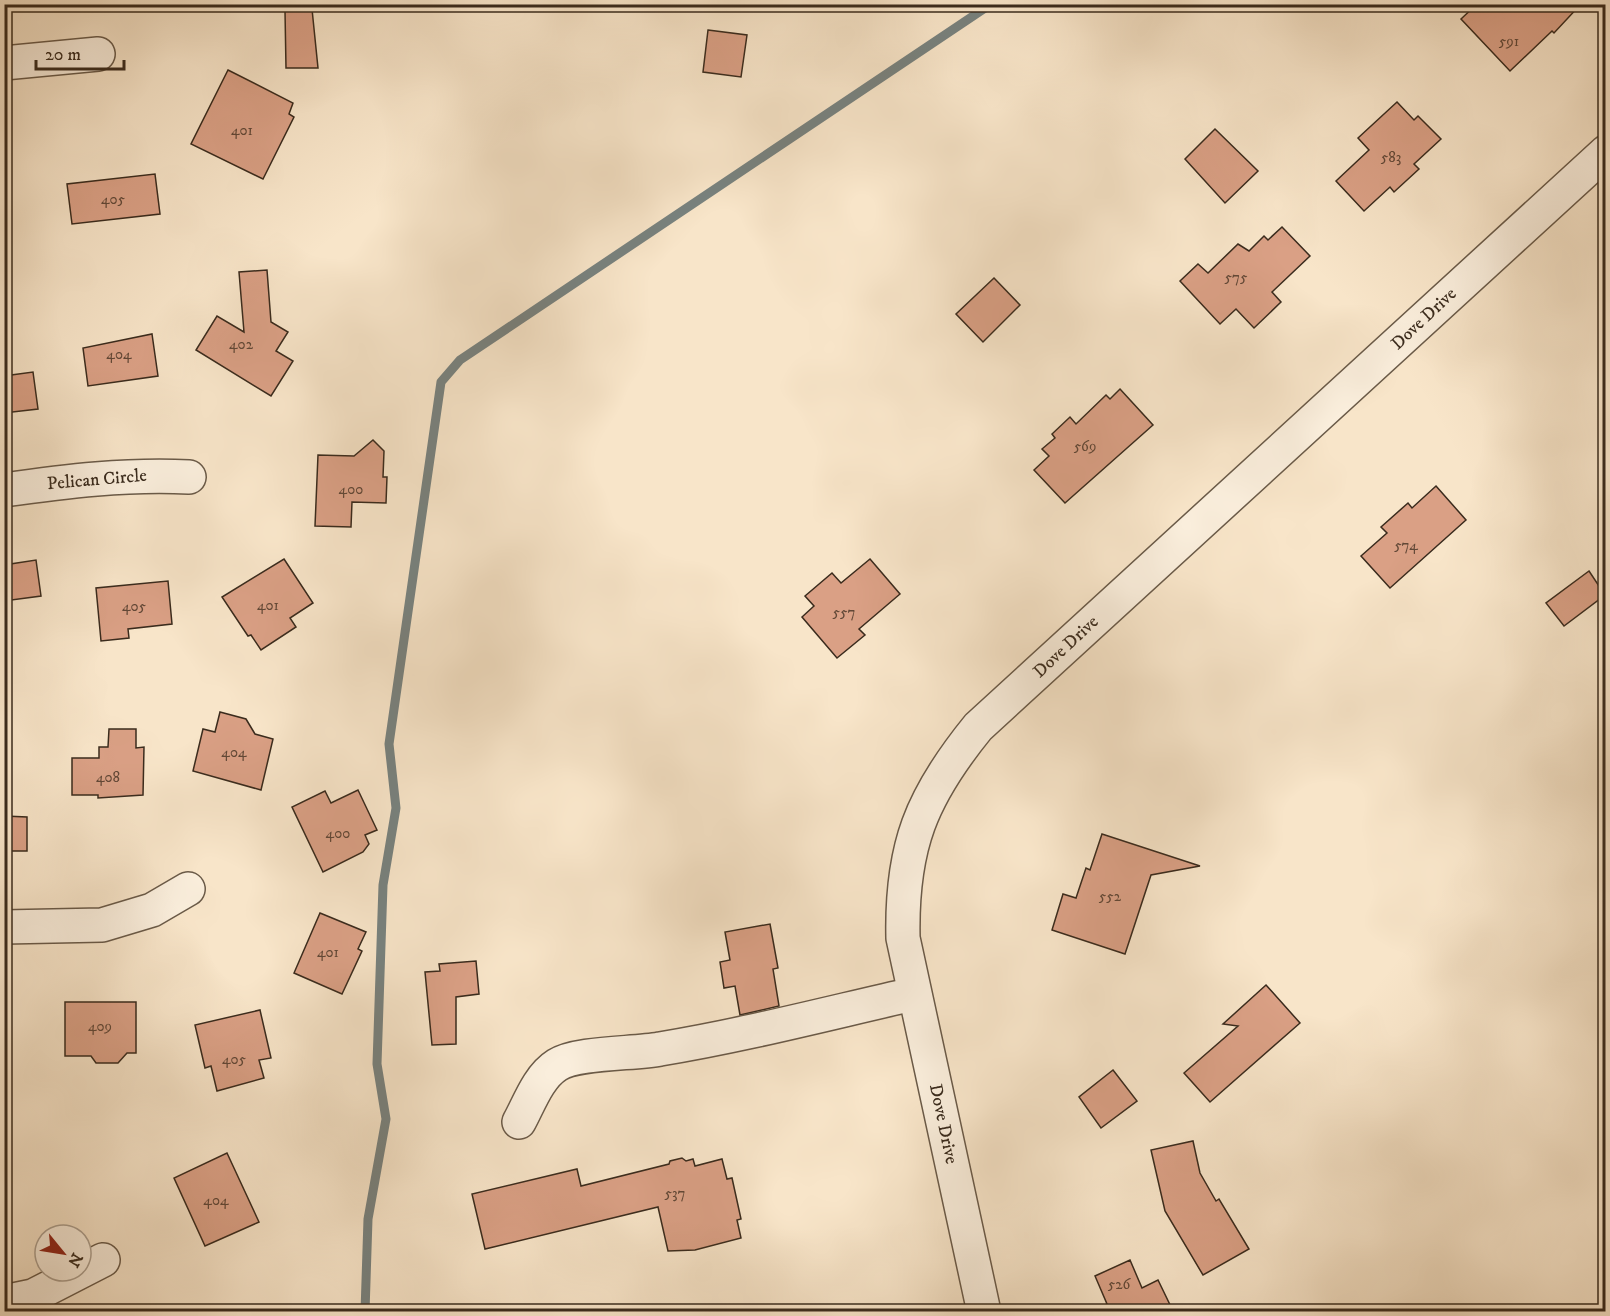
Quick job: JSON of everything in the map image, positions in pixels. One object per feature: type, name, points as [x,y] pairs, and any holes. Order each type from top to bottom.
[{"type":"street","points":[[4,63],[98,54]]},
{"type":"street","name":"Dove Drive","points":[[984,1311],[913,994],[903,938],[906,866],[914,833],[928,800],[947,765],[978,727],[1605,152]]},
{"type":"street","name":"Pelican Circle","points":[[4,490],[93,477],[141,475],[189,477]]},
{"type":"street","points":[[4,927],[102,926],[152,910],[188,889]]},
{"type":"street","points":[[519,1122],[542,1079],[557,1065],[598,1055],[656,1050],[736,1036],[913,994]]},
{"type":"street","points":[[4,1302],[33,1296],[103,1260]]},
{"type":"building","points":[[1477,4],[1581,4],[1554,33],[1552,31],[1510,71],[1461,19]]},
{"type":"building","points":[[312,9],[318,68],[286,68],[285,11]]},
{"type":"building","points":[[708,30],[747,35],[741,77],[703,72]]},
{"type":"building","points":[[228,70],[293,103],[289,114],[294,117],[263,179],[191,144]]},
{"type":"building","points":[[1397,102],[1414,120],[1418,116],[1441,139],[1414,164],[1419,169],[1394,192],[1390,187],[1364,211],[1336,181],[1369,150],[1358,138]]},
{"type":"building","points":[[1215,129],[1258,171],[1225,203],[1185,159]]},
{"type":"building","points":[[155,174],[160,214],[72,224],[67,184]]},
{"type":"building","points":[[1282,227],[1310,256],[1272,292],[1281,302],[1254,328],[1236,309],[1220,324],[1180,281],[1198,264],[1208,273],[1238,244],[1249,251],[1264,236],[1268,240]]},
{"type":"building","points":[[267,270],[271,322],[288,332],[276,351],[293,361],[271,396],[196,350],[217,316],[244,332],[239,272]]},
{"type":"building","points":[[994,278],[1020,305],[983,342],[956,314]]},
{"type":"building","points":[[152,334],[158,376],[88,386],[83,348]]},
{"type":"building","points":[[33,372],[38,409],[4,413],[4,376]]},
{"type":"building","points":[[1120,389],[1153,425],[1065,503],[1034,470],[1049,456],[1042,449],[1055,438],[1052,434],[1070,417],[1076,424],[1106,395],[1110,399]]},
{"type":"building","points":[[373,440],[384,451],[383,477],[387,477],[386,503],[352,502],[351,527],[315,526],[318,455],[354,456]]},
{"type":"building","points":[[1436,486],[1466,520],[1390,588],[1361,556],[1387,533],[1381,527],[1408,503],[1412,508]]},
{"type":"building","points":[[284,559],[313,603],[290,618],[296,627],[261,650],[251,635],[248,636],[222,597]]},
{"type":"building","points":[[870,559],[900,594],[859,629],[865,635],[837,658],[802,617],[814,606],[805,596],[832,573],[841,583]]},
{"type":"building","points":[[36,560],[41,596],[4,601],[4,565]]},
{"type":"building","points":[[1589,571],[1605,595],[1564,626],[1546,603]]},
{"type":"building","points":[[168,581],[172,624],[128,629],[129,638],[101,641],[96,588]]},
{"type":"building","points":[[220,712],[246,719],[255,734],[273,739],[261,790],[193,771],[203,729],[215,732]]},
{"type":"building","points":[[109,729],[136,729],[136,748],[144,747],[143,795],[98,798],[98,795],[72,795],[72,758],[99,758],[99,747],[108,747]]},
{"type":"building","points":[[358,790],[377,830],[365,835],[369,844],[363,852],[323,872],[292,807],[325,791],[331,803]]},
{"type":"building","points":[[4,816],[27,817],[27,851],[4,851]]},
{"type":"building","points":[[1102,834],[1200,866],[1151,875],[1125,954],[1052,930],[1063,894],[1076,898],[1086,868],[1090,870]]},
{"type":"building","points":[[320,913],[366,932],[358,949],[362,951],[342,994],[294,973]]},
{"type":"building","points":[[770,924],[778,968],[773,969],[779,1006],[740,1015],[735,986],[724,988],[720,962],[730,960],[725,932]]},
{"type":"building","points":[[476,961],[479,994],[456,997],[456,1044],[432,1045],[425,972],[440,971],[439,964]]},
{"type":"building","points":[[1266,985],[1300,1023],[1210,1102],[1184,1073],[1238,1026],[1223,1024]]},
{"type":"building","points":[[65,1002],[136,1002],[136,1053],[127,1053],[118,1063],[96,1063],[91,1056],[65,1056]]},
{"type":"building","points":[[260,1010],[271,1058],[259,1060],[264,1078],[217,1091],[211,1066],[205,1068],[195,1025]]},
{"type":"building","points":[[1113,1070],[1137,1101],[1101,1128],[1079,1097]]},
{"type":"building","points":[[1193,1141],[1200,1173],[1216,1201],[1219,1199],[1249,1249],[1203,1275],[1165,1211],[1151,1150]]},
{"type":"building","points":[[227,1153],[259,1222],[205,1246],[174,1178]]},
{"type":"building","points":[[682,1158],[686,1161],[693,1159],[695,1166],[722,1159],[727,1179],[732,1178],[741,1219],[737,1220],[741,1238],[695,1250],[668,1251],[658,1207],[485,1249],[472,1194],[577,1169],[581,1186],[669,1164],[670,1161]]},
{"type":"building","points":[[1130,1260],[1142,1288],[1158,1280],[1173,1311],[1092,1311],[1107,1304],[1095,1276]]},
{"type":"waterway","points":[[365,1312],[368,1219],[386,1119],[377,1064],[383,885],[396,808],[389,744],[441,382],[460,360],[991,4]]}]
